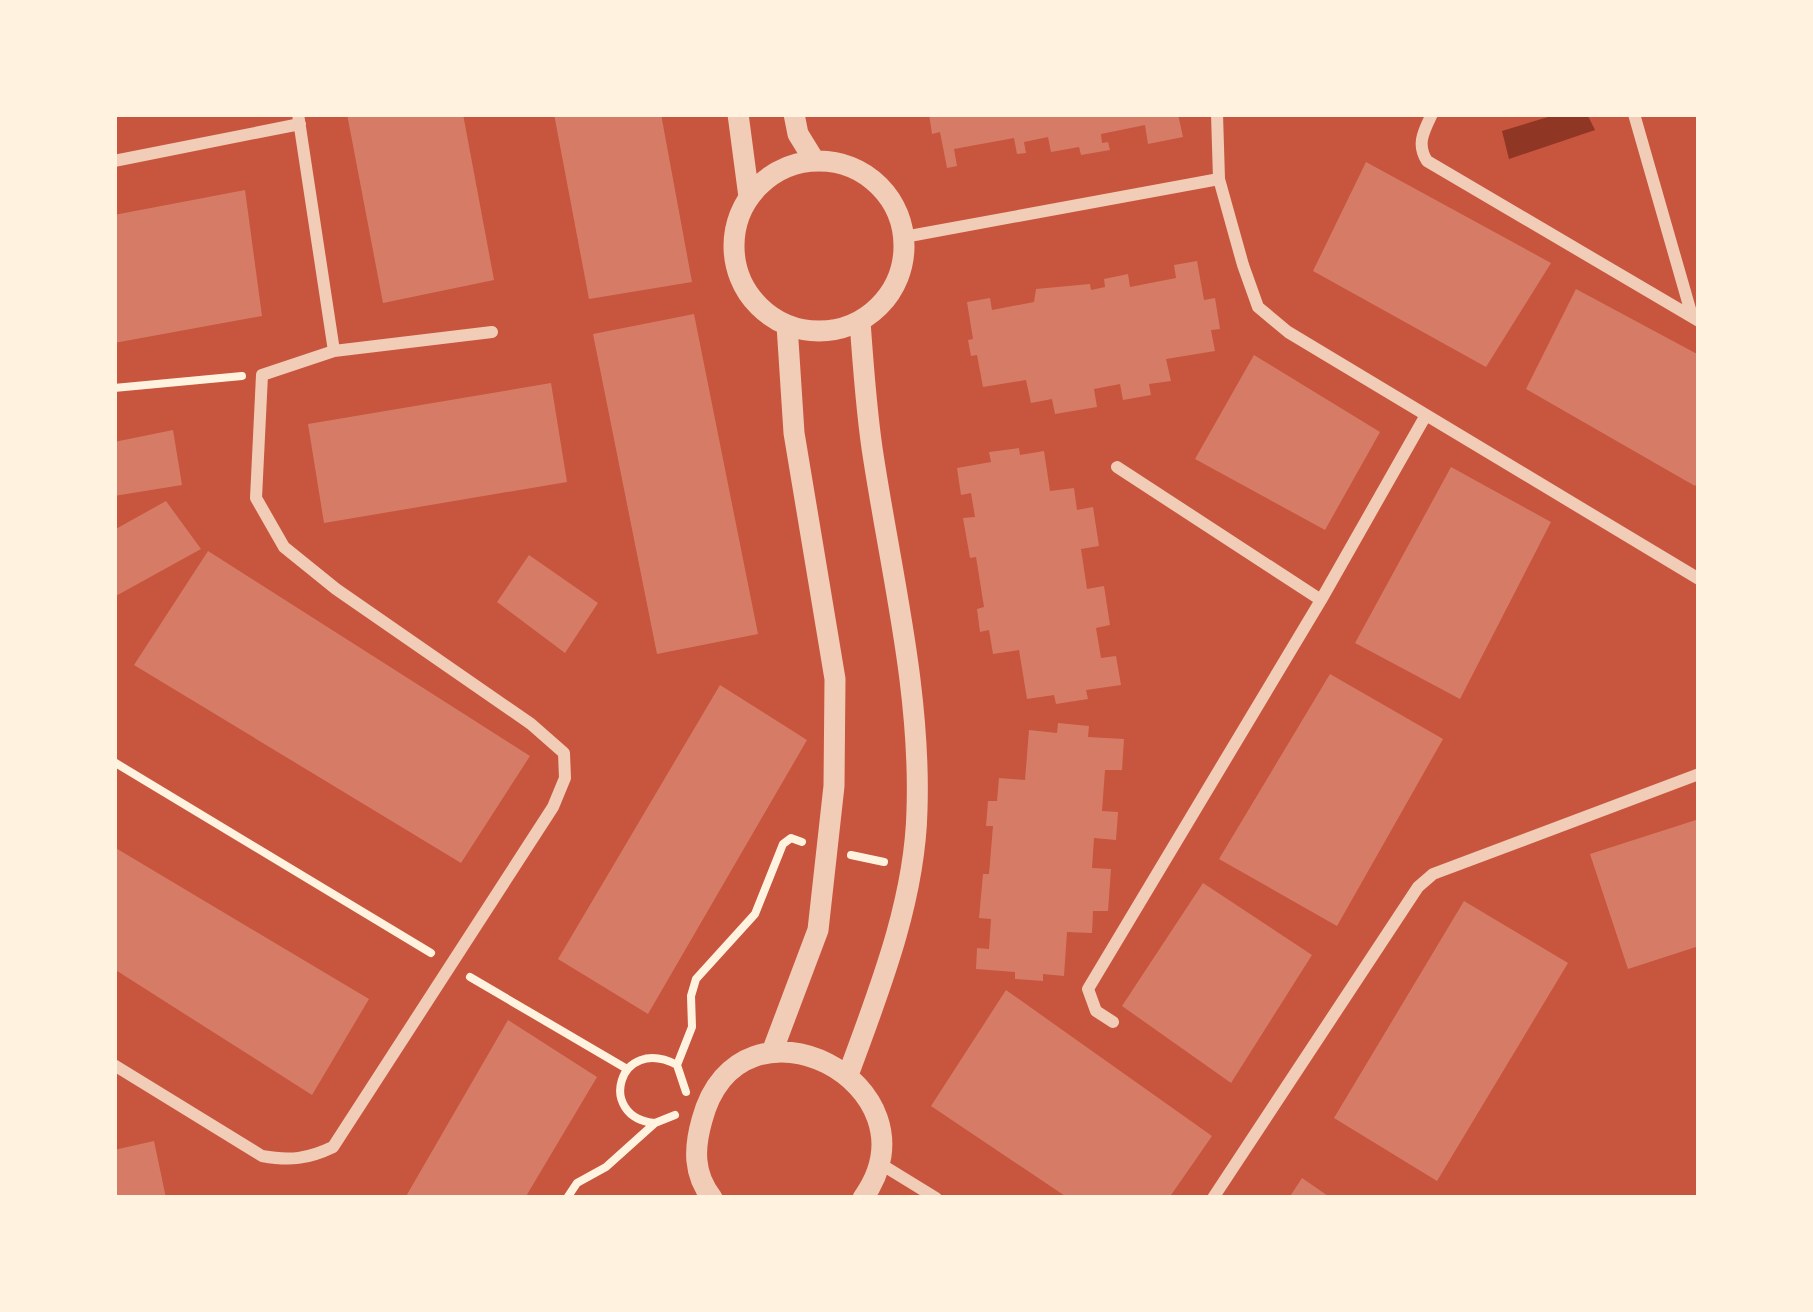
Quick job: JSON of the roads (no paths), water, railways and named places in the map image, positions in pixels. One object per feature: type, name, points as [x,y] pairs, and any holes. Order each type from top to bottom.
[{"type":"street","points":[[738,114],[749,197]]},
{"type":"street","points":[[794,114],[798,134],[814,160]]},
{"type":"street","points":[[1217,114],[1219,179],[1258,307],[1288,332],[1699,578]]},
{"type":"street","points":[[1432,114],[1421,137],[1420,151],[1427,161],[1696,320]]},
{"type":"street","points":[[1634,114],[1696,320]]},
{"type":"street","points":[[114,161],[299,119],[334,351]]},
{"type":"street","points":[[814,160],[840,163],[864,173],[884,190],[898,212],[904,236],[903,262],[895,286],[860,321],[836,330],[787,325],[757,303],[738,271],[734,246],[738,220],[749,197],[767,178],[814,160]]},
{"type":"street","points":[[904,236],[1219,179]]},
{"type":"street","points":[[848,1075],[885,975],[910,868],[917,814],[916,733],[872,447],[860,321]]},
{"type":"street","points":[[772,1052],[818,930],[834,786],[835,679],[794,433],[787,325]]},
{"type":"street","points":[[114,1065],[262,1156],[312,1157],[333,1147],[553,807],[565,778],[564,753],[531,724],[336,589],[284,547],[256,498],[262,375],[334,351],[492,332]]},
{"type":"street","points":[[1112,1022],[1096,1011],[1088,989],[1426,415]]},
{"type":"street","points":[[1117,466],[1321,600]]},
{"type":"street","points":[[1213,1198],[1418,887],[1433,874],[1699,774]]},
{"type":"street","points":[[707,1196],[694,1144],[708,1096],[747,1061],[772,1052],[800,1052],[826,1060],[848,1075],[869,1100],[879,1130],[879,1162],[863,1198]]},
{"type":"street","points":[[879,1162],[936,1198]]}]
